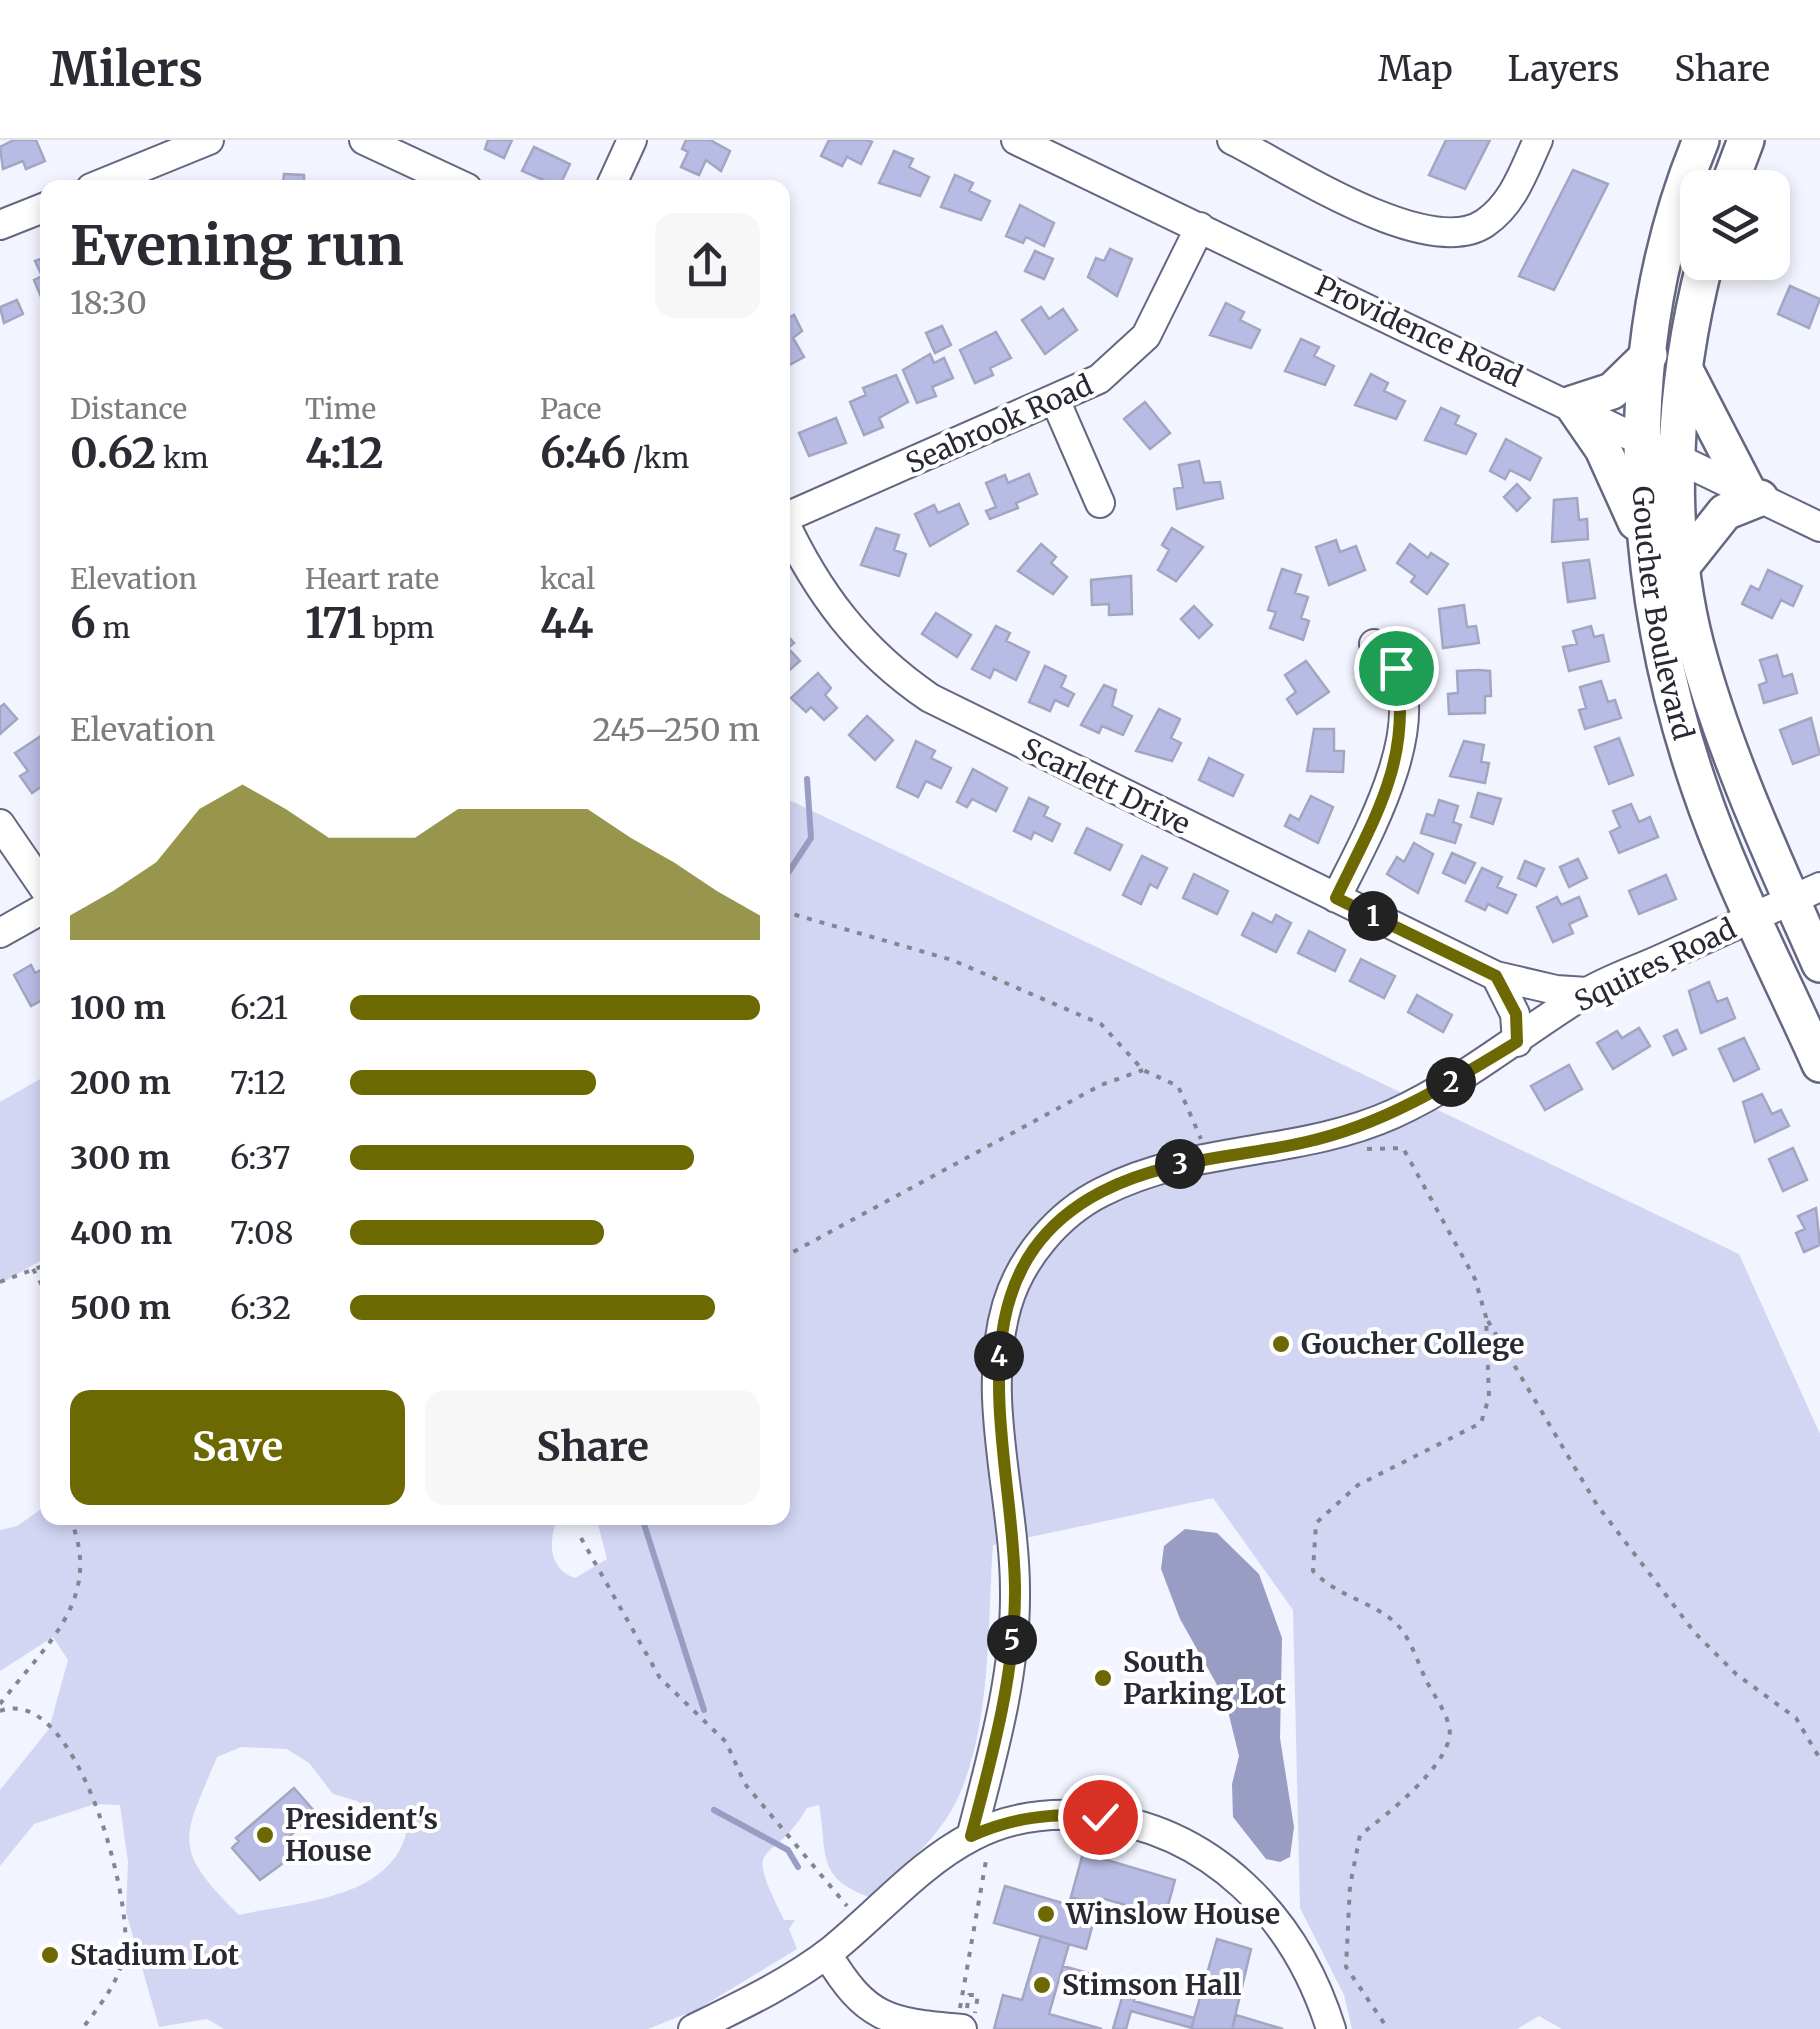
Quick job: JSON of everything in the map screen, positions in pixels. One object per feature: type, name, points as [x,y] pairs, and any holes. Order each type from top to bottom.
[{"type":"main road","name":"Goucher Boulevard","points":[[1701,140],[1660,277],[1649,355],[1642,439],[1647,553],[1655,615],[1700,788],[1820,1064]]},
{"type":"main road","points":[[1735,170],[1746,140]]},
{"type":"main road","name":"Goucher Boulevard","points":[[1700,280],[1688,328],[1678,457],[1682,566],[1696,644],[1724,735],[1806,893],[1820,964]]},
{"type":"main road","points":[[1647,553],[1627,495],[1572,404],[1612,391],[1649,355]]},
{"type":"main road","points":[[1682,566],[1725,512],[1754,495],[1685,370]]},
{"type":"street","points":[[113,180],[210,140]]},
{"type":"street","points":[[364,140],[450,180]]},
{"type":"street","points":[[614,180],[632,140]]},
{"type":"street","name":"Providence Road","points":[[1016,140],[1820,526]]},
{"type":"street","points":[[1036,140],[1059,160]]},
{"type":"street","points":[[1232,140],[1279,150],[1392,220],[1447,234],[1482,226],[1495,214],[1516,189],[1538,140]]},
{"type":"street","points":[[0,225],[40,209]]},
{"type":"street","name":"Seabrook Road","points":[[790,515],[1056,402],[1109,372],[1146,336],[1200,227]]},
{"type":"street","points":[[1056,402],[1100,503]]},
{"type":"street","name":"Scarlett Drive","points":[[790,531],[831,606],[905,680],[957,713],[1496,976],[1587,992]]},
{"type":"street","points":[[1336,898],[1382,803],[1400,742],[1396,668],[1374,644]]},
{"type":"street","points":[[0,824],[40,882]]},
{"type":"street","name":"Squires Road","points":[[979,1843],[1014,1619],[999,1410],[1001,1333],[1007,1304],[1029,1258],[1080,1206],[1132,1178],[1207,1158],[1307,1142],[1393,1114],[1517,1042],[1587,992],[1806,893]]},
{"type":"street","points":[[0,933],[40,910]]},
{"type":"street","points":[[1496,976],[1516,1014],[1517,1042]]},
{"type":"street","points":[[693,2029],[828,1954],[866,1921],[1018,1820],[1077,1814],[1134,1824],[1190,1845],[1235,1876],[1273,1914],[1311,1975],[1331,2029]]},
{"type":"street","points":[[828,1954],[847,1986],[882,2024],[972,2024]]},
{"type":"path","points":[[790,914],[952,960],[1101,1024],[1143,1070],[1178,1086],[1207,1158]]},
{"type":"path","points":[[790,1254],[1102,1085],[1143,1070]]},
{"type":"path","points":[[1364,1149],[1402,1148],[1476,1279],[1486,1317],[1489,1397],[1481,1423],[1358,1485],[1316,1523],[1313,1571],[1327,1586],[1360,1599],[1394,1621],[1408,1639],[1450,1729],[1445,1750],[1428,1773],[1400,1804],[1360,1834],[1350,1886],[1346,1967],[1388,2029]]},
{"type":"path","points":[[0,1282],[40,1266]]},
{"type":"path","points":[[32,1268],[40,1282]]},
{"type":"path","points":[[1486,1317],[1596,1506],[1695,1633],[1736,1674],[1796,1718],[1820,1759]]},
{"type":"path","points":[[0,1707],[76,1605],[81,1566],[72,1525]]},
{"type":"path","points":[[581,1538],[660,1678],[726,1742],[745,1784],[838,1900],[866,1921]]},
{"type":"path","points":[[0,1707],[12,1706],[37,1714],[78,1763],[117,1881],[125,1952],[111,1990],[82,2029]]},
{"type":"path","points":[[972,2024],[978,1996],[969,1995],[966,2013],[960,2011],[979,1843]]},
{"type":"shaded area","name":"Goucher College","points":[[790,800],[1739,1254],[1820,1434],[1820,2029],[1562,2029],[1539,2016],[1517,2029],[1352,2029],[1344,1995],[1300,1908],[1293,1610],[1213,1498],[993,1545],[986,1674],[977,1738],[958,1798],[941,1826],[872,1898],[841,1882],[833,1873],[827,1863],[819,1805],[807,1808],[763,1863],[764,1875],[784,1920],[795,1920],[789,1929],[797,1949],[698,2009],[648,2029],[224,2029],[207,2019],[159,2027],[126,1912],[128,1862],[120,1805],[95,1804],[34,1824],[0,1866],[0,1790],[49,1729],[68,1660],[53,1637],[0,1671],[0,1530],[17,1526],[40,1510],[40,1525],[556,1525],[553,1553],[566,1574],[575,1578],[607,1559],[598,1525],[790,1525]],"holes":[[[241,1747],[287,1749],[309,1763],[333,1794],[357,1801],[406,1834],[396,1856],[380,1873],[336,1895],[239,1915],[202,1873],[189,1842],[196,1808],[217,1757]]]},
{"type":"shaded area","points":[[40,1079],[40,1261],[0,1284],[0,1102]]},
{"type":"shaded area","points":[[1185,1529],[1217,1533],[1259,1574],[1282,1638],[1280,1738],[1294,1827],[1290,1857],[1280,1862],[1266,1859],[1233,1817],[1232,1784],[1239,1756],[1225,1699],[1180,1619],[1161,1569],[1164,1546]]},
{"type":"building","points":[[14,140],[36,140],[45,161],[26,169],[23,161],[3,169],[0,147]]},
{"type":"building","points":[[488,140],[512,140],[504,158],[485,149]]},
{"type":"building","points":[[686,140],[710,140],[730,151],[721,171],[706,160],[699,175],[681,167],[688,152],[682,149]]},
{"type":"building","points":[[829,140],[872,142],[861,164],[847,157],[842,166],[821,156]]},
{"type":"building","points":[[1446,140],[1490,140],[1465,189],[1429,175]]},
{"type":"building","points":[[534,147],[570,164],[562,180],[543,180],[522,171]]},
{"type":"building","points":[[894,151],[913,159],[909,167],[929,177],[920,196],[879,183]]},
{"type":"building","points":[[1573,170],[1608,184],[1554,290],[1519,276]]},
{"type":"building","points":[[284,174],[304,175],[304,180],[283,180]]},
{"type":"building","points":[[955,175],[973,183],[969,191],[990,201],[981,220],[941,207]]},
{"type":"building","points":[[1020,205],[1054,223],[1044,246],[1026,237],[1023,243],[1006,236]]},
{"type":"building","points":[[1110,249],[1132,259],[1117,296],[1088,277],[1096,258],[1104,261]]},
{"type":"building","points":[[1035,251],[1053,259],[1044,279],[1025,271]]},
{"type":"building","points":[[1790,286],[1820,299],[1809,328],[1778,314]]},
{"type":"building","points":[[17,300],[23,314],[4,323],[0,307]]},
{"type":"building","points":[[1226,303],[1244,312],[1240,320],[1260,330],[1251,348],[1210,335]]},
{"type":"building","points":[[1041,307],[1049,319],[1063,309],[1077,330],[1045,354],[1022,320]]},
{"type":"building","points":[[794,315],[802,331],[793,338],[804,357],[790,365],[790,317]]},
{"type":"building","points":[[942,326],[951,345],[935,353],[926,333]]},
{"type":"building","points":[[996,332],[1011,358],[990,368],[993,375],[975,383],[960,350]]},
{"type":"building","points":[[1301,339],[1319,347],[1314,356],[1334,366],[1325,385],[1285,371]]},
{"type":"building","points":[[930,354],[934,363],[944,358],[953,378],[932,387],[936,396],[917,403],[903,370]]},
{"type":"building","points":[[1371,374],[1388,383],[1384,391],[1405,401],[1396,419],[1355,405]]},
{"type":"building","points":[[896,375],[908,402],[879,418],[883,427],[864,435],[850,402],[866,395],[863,388]]},
{"type":"building","points":[[1145,402],[1170,433],[1150,449],[1124,419]]},
{"type":"building","points":[[1441,408],[1459,416],[1455,424],[1476,434],[1466,454],[1425,440]]},
{"type":"building","points":[[836,418],[846,443],[809,456],[799,433]]},
{"type":"building","points":[[1506,439],[1541,458],[1530,480],[1510,470],[1505,479],[1490,471]]},
{"type":"building","points":[[1199,461],[1204,483],[1220,482],[1223,498],[1177,509],[1174,489],[1183,487],[1179,465]]},
{"type":"building","points":[[1029,474],[1037,494],[1016,503],[1018,508],[990,519],[986,511],[996,507],[986,483],[1005,475],[1008,483]]},
{"type":"building","points":[[1517,484],[1530,498],[1517,511],[1504,497]]},
{"type":"building","points":[[1577,498],[1579,520],[1587,519],[1588,539],[1552,542],[1554,500]]},
{"type":"building","points":[[959,504],[968,524],[930,546],[915,514],[934,505],[938,513]]},
{"type":"building","points":[[876,528],[899,535],[894,550],[906,554],[899,576],[861,565]]},
{"type":"building","points":[[1172,528],[1203,547],[1176,581],[1158,570],[1169,550],[1162,545]]},
{"type":"building","points":[[1336,540],[1340,552],[1356,546],[1365,570],[1329,585],[1316,547]]},
{"type":"building","points":[[1041,544],[1056,557],[1051,563],[1067,577],[1053,594],[1018,571]]},
{"type":"building","points":[[1410,544],[1428,558],[1431,553],[1448,564],[1427,594],[1411,582],[1415,576],[1397,563]]},
{"type":"building","points":[[1589,560],[1595,598],[1568,602],[1563,563]]},
{"type":"building","points":[[1282,569],[1301,575],[1295,593],[1308,597],[1301,618],[1309,621],[1303,640],[1270,628],[1276,612],[1268,610]]},
{"type":"building","points":[[1768,570],[1802,586],[1793,606],[1781,600],[1772,618],[1742,604],[1751,586],[1759,590]]},
{"type":"building","points":[[1131,576],[1132,614],[1109,615],[1109,604],[1092,605],[1091,580]]},
{"type":"building","points":[[1464,605],[1467,627],[1476,626],[1479,643],[1443,648],[1439,609]]},
{"type":"building","points":[[1194,606],[1212,625],[1199,638],[1181,619]]},
{"type":"building","points":[[936,613],[971,635],[957,657],[922,634]]},
{"type":"building","points":[[996,626],[1010,633],[1006,641],[1029,652],[1016,680],[994,669],[990,678],[972,669]]},
{"type":"building","points":[[1591,626],[1594,637],[1603,635],[1609,661],[1569,671],[1563,647],[1577,644],[1573,631]]},
{"type":"building","points":[[790,650],[800,661],[790,670]]},
{"type":"building","points":[[1777,655],[1783,677],[1792,674],[1797,693],[1764,703],[1759,685],[1767,682],[1760,660]]},
{"type":"building","points":[[1306,661],[1329,692],[1297,714],[1287,699],[1296,692],[1285,675]]},
{"type":"building","points":[[1045,666],[1066,676],[1061,687],[1074,694],[1068,706],[1055,700],[1050,711],[1029,702]]},
{"type":"building","points":[[1457,671],[1490,671],[1491,696],[1485,696],[1485,713],[1449,714],[1448,694],[1458,693]]},
{"type":"building","points":[[818,673],[831,688],[825,695],[837,708],[824,720],[811,707],[806,712],[791,698]]},
{"type":"building","points":[[1601,681],[1608,702],[1615,700],[1621,718],[1585,729],[1579,710],[1586,708],[1580,687]]},
{"type":"building","points":[[1104,685],[1116,690],[1112,706],[1132,716],[1123,735],[1102,726],[1099,733],[1081,725]]},
{"type":"building","points":[[4,704],[17,719],[0,734],[0,707]]},
{"type":"building","points":[[1159,709],[1180,719],[1171,738],[1181,743],[1172,761],[1136,751]]},
{"type":"building","points":[[867,716],[893,740],[875,760],[849,735]]},
{"type":"building","points":[[1811,718],[1820,754],[1793,764],[1780,730]]},
{"type":"building","points":[[1314,729],[1334,729],[1334,751],[1344,751],[1343,772],[1307,771]]},
{"type":"building","points":[[40,737],[40,788],[32,793],[20,776],[28,771],[15,753]]},
{"type":"building","points":[[1619,738],[1633,775],[1609,784],[1595,747]]},
{"type":"building","points":[[916,741],[935,751],[931,758],[951,768],[941,788],[926,781],[918,797],[897,787]]},
{"type":"building","points":[[1464,741],[1484,745],[1481,762],[1489,763],[1485,783],[1450,776]]},
{"type":"building","points":[[1209,758],[1243,775],[1233,796],[1199,780]]},
{"type":"building","points":[[973,769],[1007,788],[996,811],[972,799],[967,807],[957,802]]},
{"type":"building","points":[[1478,793],[1501,799],[1493,824],[1471,817]]},
{"type":"building","points":[[1311,796],[1333,807],[1318,843],[1285,826],[1290,815],[1299,820]]},
{"type":"building","points":[[1029,798],[1048,807],[1044,816],[1060,824],[1052,841],[1034,832],[1031,839],[1014,831]]},
{"type":"building","points":[[1439,800],[1458,806],[1453,822],[1461,825],[1455,843],[1421,833],[1427,814],[1434,816]]},
{"type":"building","points":[[1631,804],[1639,822],[1650,817],[1658,837],[1619,853],[1610,832],[1620,827],[1613,811]]},
{"type":"building","points":[[1087,828],[1122,845],[1110,870],[1075,853]]},
{"type":"building","points":[[1414,843],[1433,854],[1418,893],[1387,874],[1397,857],[1404,862]]},
{"type":"building","points":[[1452,853],[1475,863],[1465,883],[1443,873]]},
{"type":"building","points":[[1142,856],[1167,868],[1157,888],[1150,884],[1141,904],[1123,895]]},
{"type":"building","points":[[1578,859],[1587,878],[1569,887],[1560,867]]},
{"type":"building","points":[[1525,861],[1544,869],[1536,886],[1518,878]]},
{"type":"building","points":[[1482,868],[1502,877],[1497,887],[1516,895],[1507,913],[1488,904],[1485,910],[1466,901]]},
{"type":"building","points":[[1194,874],[1228,891],[1217,914],[1183,898]]},
{"type":"building","points":[[1666,875],[1676,899],[1639,914],[1629,891]]},
{"type":"building","points":[[1557,897],[1561,905],[1579,897],[1587,916],[1569,924],[1573,933],[1553,942],[1537,907]]},
{"type":"building","points":[[1253,913],[1272,923],[1276,915],[1291,923],[1276,952],[1242,935]]},
{"type":"building","points":[[1309,931],[1345,950],[1335,971],[1298,953]]},
{"type":"building","points":[[1361,959],[1395,976],[1384,998],[1350,981]]},
{"type":"building","points":[[31,965],[35,973],[40,970],[40,1001],[31,1006],[14,975]]},
{"type":"building","points":[[1709,982],[1717,1002],[1727,998],[1735,1018],[1701,1033],[1689,991]]},
{"type":"building","points":[[1417,995],[1452,1015],[1443,1032],[1408,1012]]},
{"type":"building","points":[[1639,1028],[1650,1046],[1613,1069],[1597,1043],[1617,1031],[1622,1038]]},
{"type":"building","points":[[1677,1030],[1686,1049],[1673,1055],[1664,1036]]},
{"type":"building","points":[[1744,1038],[1759,1069],[1734,1081],[1719,1049]]},
{"type":"building","points":[[1569,1065],[1582,1089],[1545,1110],[1531,1086]]},
{"type":"building","points":[[1762,1094],[1772,1114],[1781,1110],[1789,1126],[1755,1142],[1743,1102]]},
{"type":"building","points":[[1793,1148],[1807,1180],[1783,1191],[1769,1159]]},
{"type":"building","points":[[1816,1208],[1820,1245],[1804,1252],[1796,1233],[1805,1229],[1798,1216]]},
{"type":"building","name":"President's House","points":[[294,1788],[322,1820],[308,1832],[302,1825],[283,1842],[294,1855],[260,1880],[232,1848],[239,1841],[236,1838]]},
{"type":"building","points":[[1083,1853],[1175,1880],[1165,1916],[1101,1898],[1098,1905],[1071,1897]]},
{"type":"building","name":"Winslow House","points":[[1005,1886],[1069,1905],[1071,1897],[1098,1905],[1086,1949],[994,1923]]},
{"type":"building","name":"Stimson Hall","points":[[1041,1936],[1069,1944],[1049,2014],[1102,2029],[994,2029],[1003,1995],[1022,2000]]},
{"type":"building","points":[[1217,1939],[1251,1949],[1232,2029],[1191,2029]]},
{"type":"building","points":[[1063,1966],[1137,1987],[1134,2001],[1194,2018],[1192,2028],[1131,2011],[1126,2029],[1113,2029],[1123,1994],[1060,1976]]},
{"type":"building","points":[[1236,2015],[1283,2029],[1232,2029]]},
{"type":"waterway","points":[[790,870],[811,838],[807,779]]},
{"type":"waterway","points":[[644,1525],[704,1710]]},
{"type":"waterway","points":[[714,1810],[788,1850],[798,1867]]},
{"type":"place","name":"Goucher College","points":[[1281,1344]]},
{"type":"place","name":"South Parking Lot","points":[[1103,1678]]},
{"type":"place","name":"President's House","points":[[265,1835]]},
{"type":"place","name":"Winslow House","points":[[1046,1914]]},
{"type":"place","name":"Stadium Lot","points":[[50,1955]]},
{"type":"place","name":"Stimson Hall","points":[[1042,1985]]},
{"type":"route","points":[[1100,1817],[1037,1816],[971,1836],[1002,1704],[1014,1619],[1014,1563],[1006,1508],[998,1370],[1007,1304],[1029,1258],[1043,1240],[1060,1222],[1101,1192],[1176,1165],[1307,1142],[1393,1114],[1517,1042],[1516,1014],[1496,976],[1336,898],[1395,769],[1402,720],[1396,668]]}]
